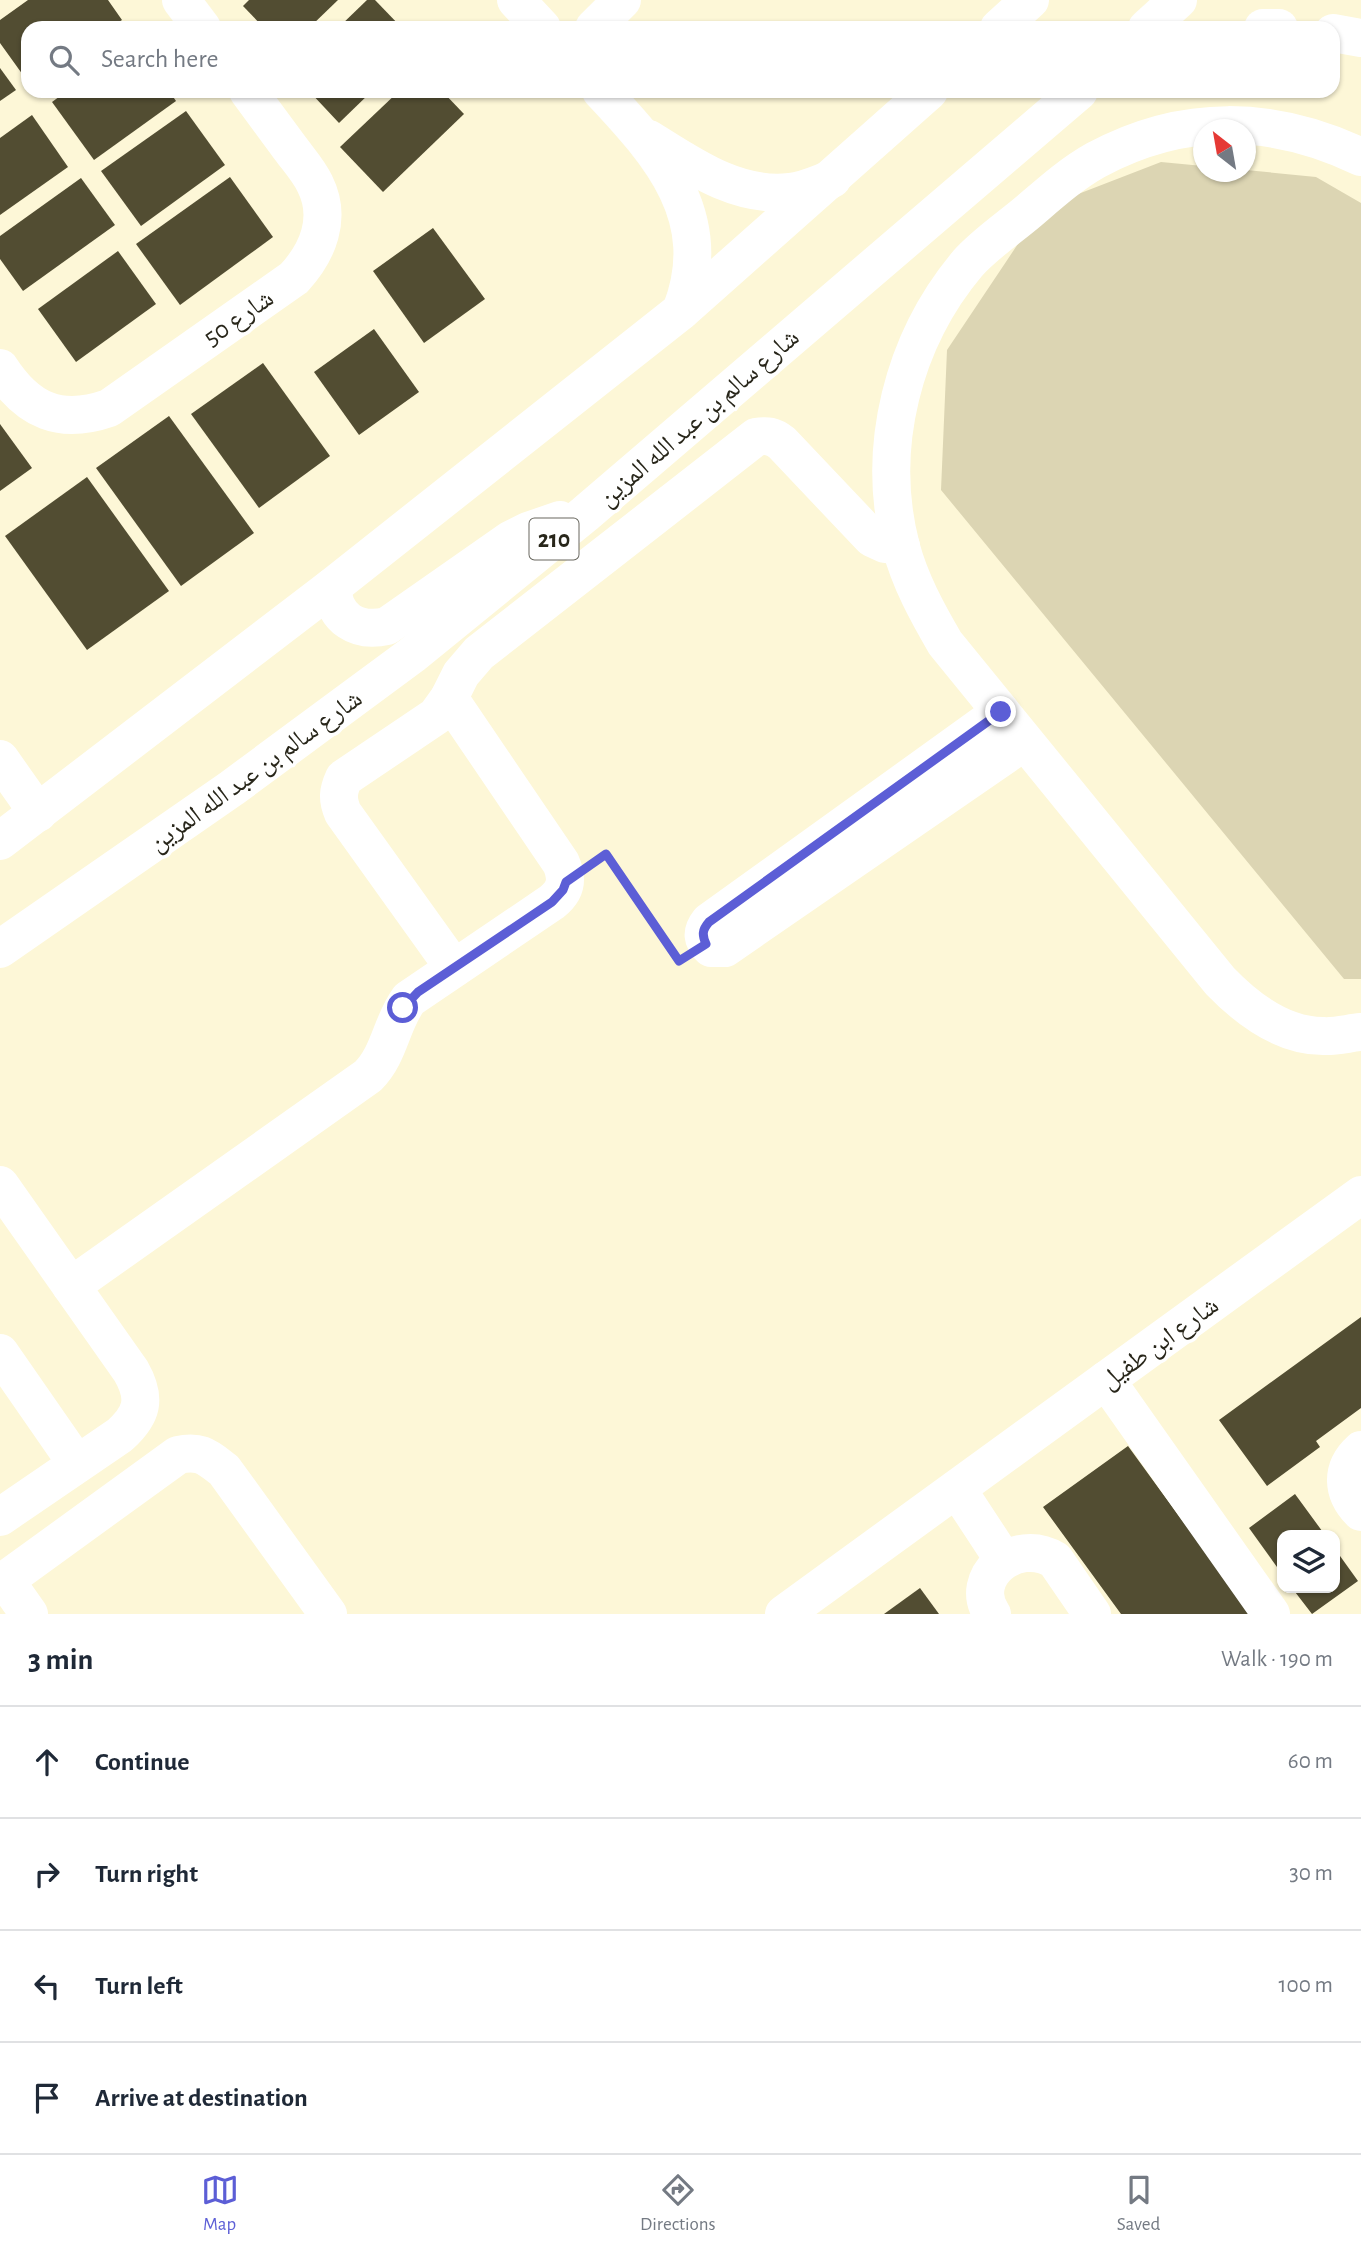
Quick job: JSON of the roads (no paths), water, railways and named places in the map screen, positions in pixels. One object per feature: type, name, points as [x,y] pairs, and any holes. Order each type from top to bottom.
[{"type":"main road","points":[[181,0],[197,21]]},
{"type":"main road","points":[[516,0],[536,21]]},
{"type":"main road","points":[[601,21],[622,0]]},
{"type":"main road","points":[[978,21],[988,0]]},
{"type":"main road","points":[[1007,21],[1030,0]]},
{"type":"main road","points":[[1155,21],[1178,0]]},
{"type":"main road","points":[[1340,34],[1361,38]]},
{"type":"main road","name":"شارع 50","points":[[0,369],[18,393],[33,405],[51,413],[90,415],[109,408],[294,278],[308,263],[318,245],[322,225],[321,204],[315,184],[253,98]]},
{"type":"main road","points":[[608,98],[641,134],[683,201],[694,245],[694,268],[681,312]]},
{"type":"main road","points":[[0,841],[332,587],[681,312],[921,98]]},
{"type":"main road","name":"شارع سالم بن عبد الله المزين","points":[[0,949],[323,723],[412,655],[585,514],[1071,98]]},
{"type":"main road","points":[[1361,157],[1331,142],[1298,132],[1228,124],[1159,134],[1095,161],[1065,180],[970,261],[926,324],[911,358],[900,395],[893,432],[891,471],[901,546],[912,580],[939,633],[1024,742],[1220,981],[1241,1003],[1266,1020],[1293,1031],[1323,1037],[1361,1032]]},
{"type":"main road","points":[[641,134],[710,176],[750,191],[792,192],[832,179]]},
{"type":"main road","points":[[454,968],[342,813],[338,802],[339,789],[344,778],[436,716],[461,674],[479,653],[756,437],[775,437],[872,538],[885,544],[901,546]]},
{"type":"main road","points":[[332,587],[338,612],[348,622],[360,628],[387,626],[510,540],[547,524],[585,514]]},
{"type":"main road","points":[[71,1286],[368,1076],[380,1062],[409,999],[552,902],[563,890],[566,882],[561,863],[449,698]]},
{"type":"main road","points":[[1001,712],[709,922],[704,928],[706,944],[711,948],[725,948],[1024,742]]},
{"type":"main road","points":[[0,760],[38,813]]},
{"type":"main road","points":[[0,1185],[131,1371],[138,1382],[140,1395],[135,1421],[120,1436],[3,1508]]},
{"type":"main road","name":"شارع ابن طفيل","points":[[784,1614],[1361,1195]]},
{"type":"main road","points":[[0,1353],[78,1464]]},
{"type":"main road","points":[[1106,1380],[1271,1614]]},
{"type":"main road","points":[[1361,1450],[1348,1467],[1345,1481],[1346,1491],[1361,1512]]},
{"type":"main road","points":[[29,1614],[2,1582],[178,1455],[191,1452],[205,1455],[225,1470],[328,1614]]},
{"type":"main road","points":[[957,1489],[1003,1559]]},
{"type":"main road","points":[[992,1614],[986,1598],[993,1572],[1003,1559],[1019,1552],[1034,1551],[1055,1560],[1092,1614]]}]
